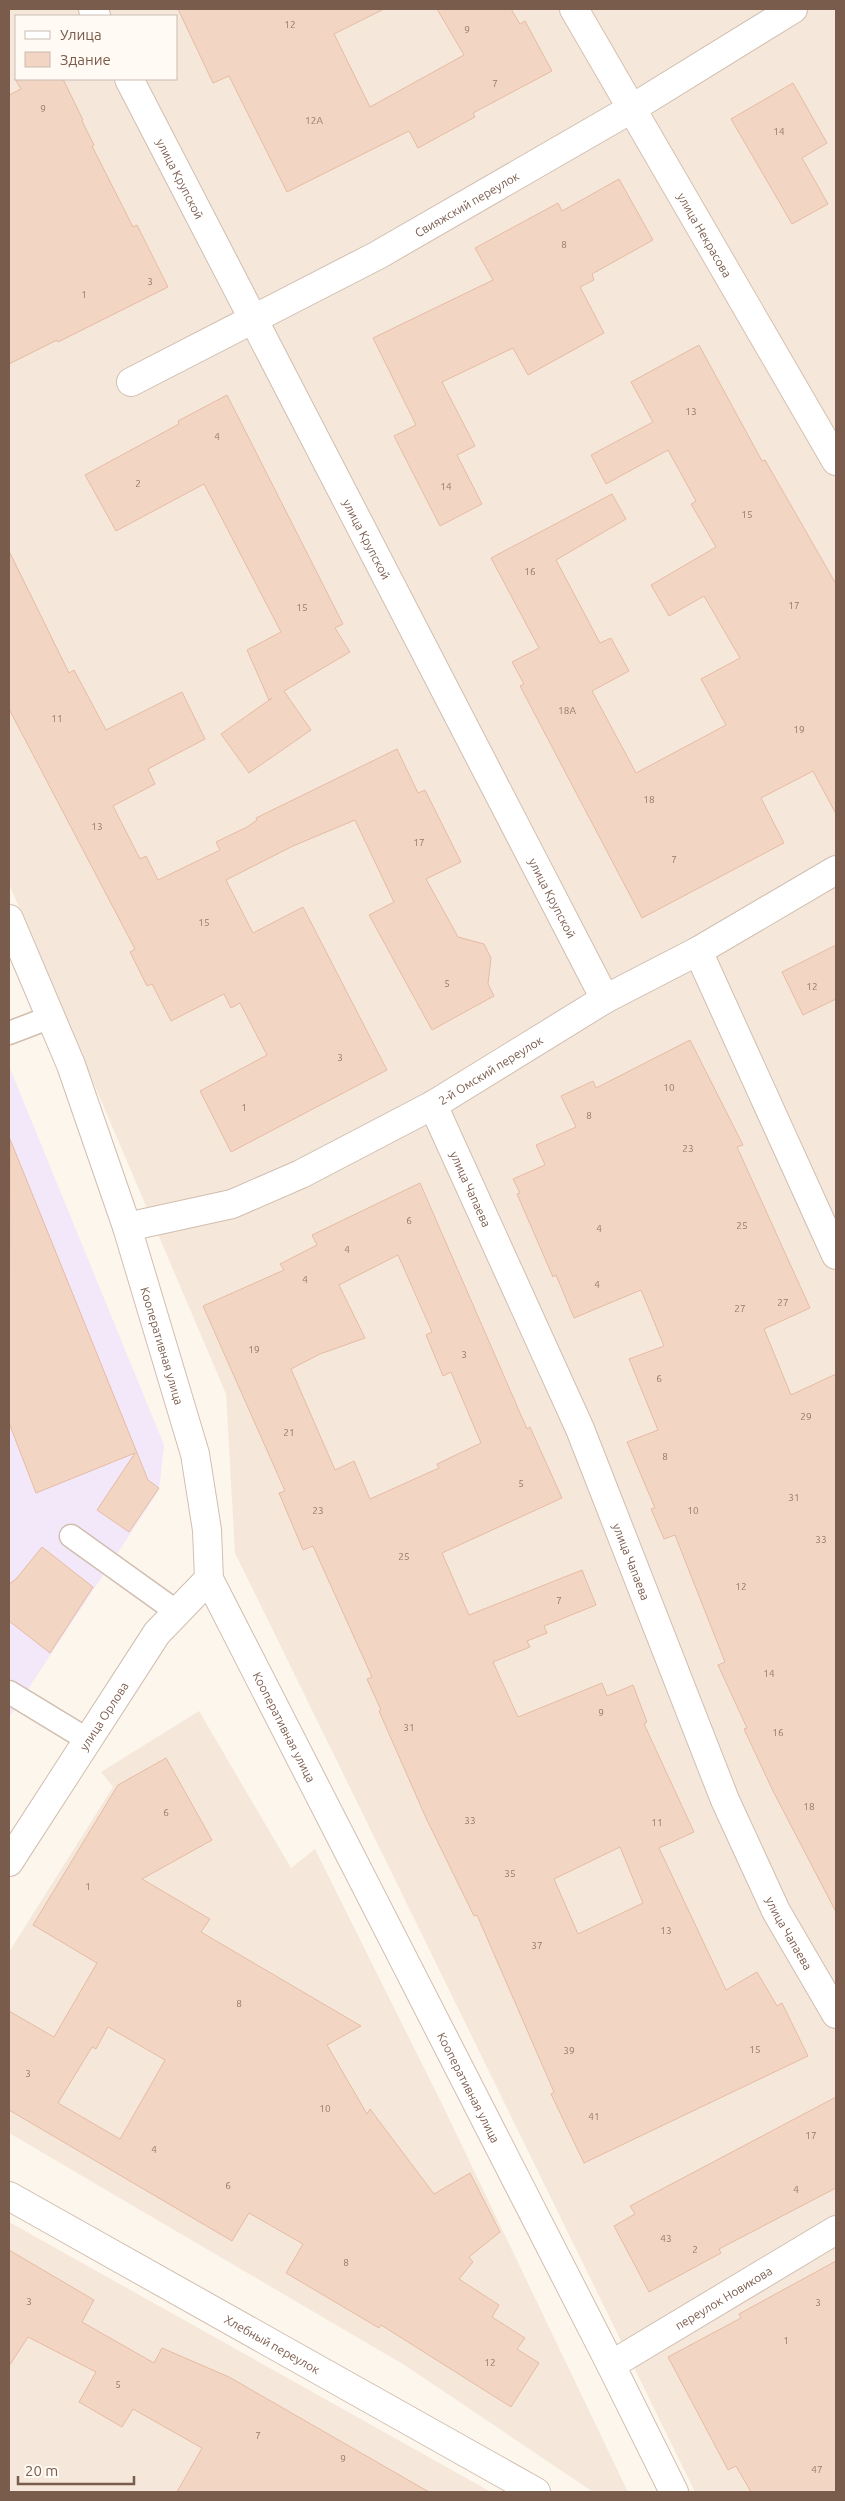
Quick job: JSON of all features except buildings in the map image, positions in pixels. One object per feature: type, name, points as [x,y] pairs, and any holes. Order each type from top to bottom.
[{"type":"street","name":"улица Некрасова","points":[[574,9],[836,461]]},
{"type":"street","name":"Свияжский переулок","points":[[131,382],[378,255],[631,109],[793,9]]},
{"type":"street","name":"улица Крупской","points":[[130,80],[605,999]]},
{"type":"street","name":"2-й Омский переулок","points":[[126,1227],[232,1204],[301,1174],[433,1105],[605,999],[698,951],[836,870]]},
{"type":"street","name":"Кооперативная улица","points":[[9,919],[72,1064],[126,1227],[195,1454],[207,1530],[209,1579],[674,2492]]},
{"type":"street","points":[[698,951],[836,1255]]},
{"type":"street","name":"улица Чапаева","points":[[433,1105],[580,1428],[725,1800],[776,1911],[836,2014]]},
{"type":"street","name":"улица Орлова","points":[[9,1862],[157,1633],[209,1579]]},
{"type":"street","name":"Хлебный переулок","points":[[9,2196],[536,2492]]},
{"type":"street","name":"переулок Новикова","points":[[611,2365],[836,2230]]},
{"type":"lane","points":[[9,1033],[51,1017]]},
{"type":"lane","points":[[72,1536],[177,1612]]},
{"type":"lane","points":[[9,1692],[88,1740]]},
{"type":"shaded area","points":[[9,9],[836,9],[836,2492],[695,2492],[235,1553],[226,1394],[9,884]]},
{"type":"shaded area","points":[[9,1066],[164,1445],[159,1490],[9,1718]]},
{"type":"shaded area","points":[[199,1711],[291,1868],[315,1849],[443,2106],[628,2492],[593,2492],[406,2366],[9,2133],[9,1952],[113,1787],[101,1772]]},
{"type":"shaded area","points":[[9,2222],[491,2492],[9,2492]]}]
